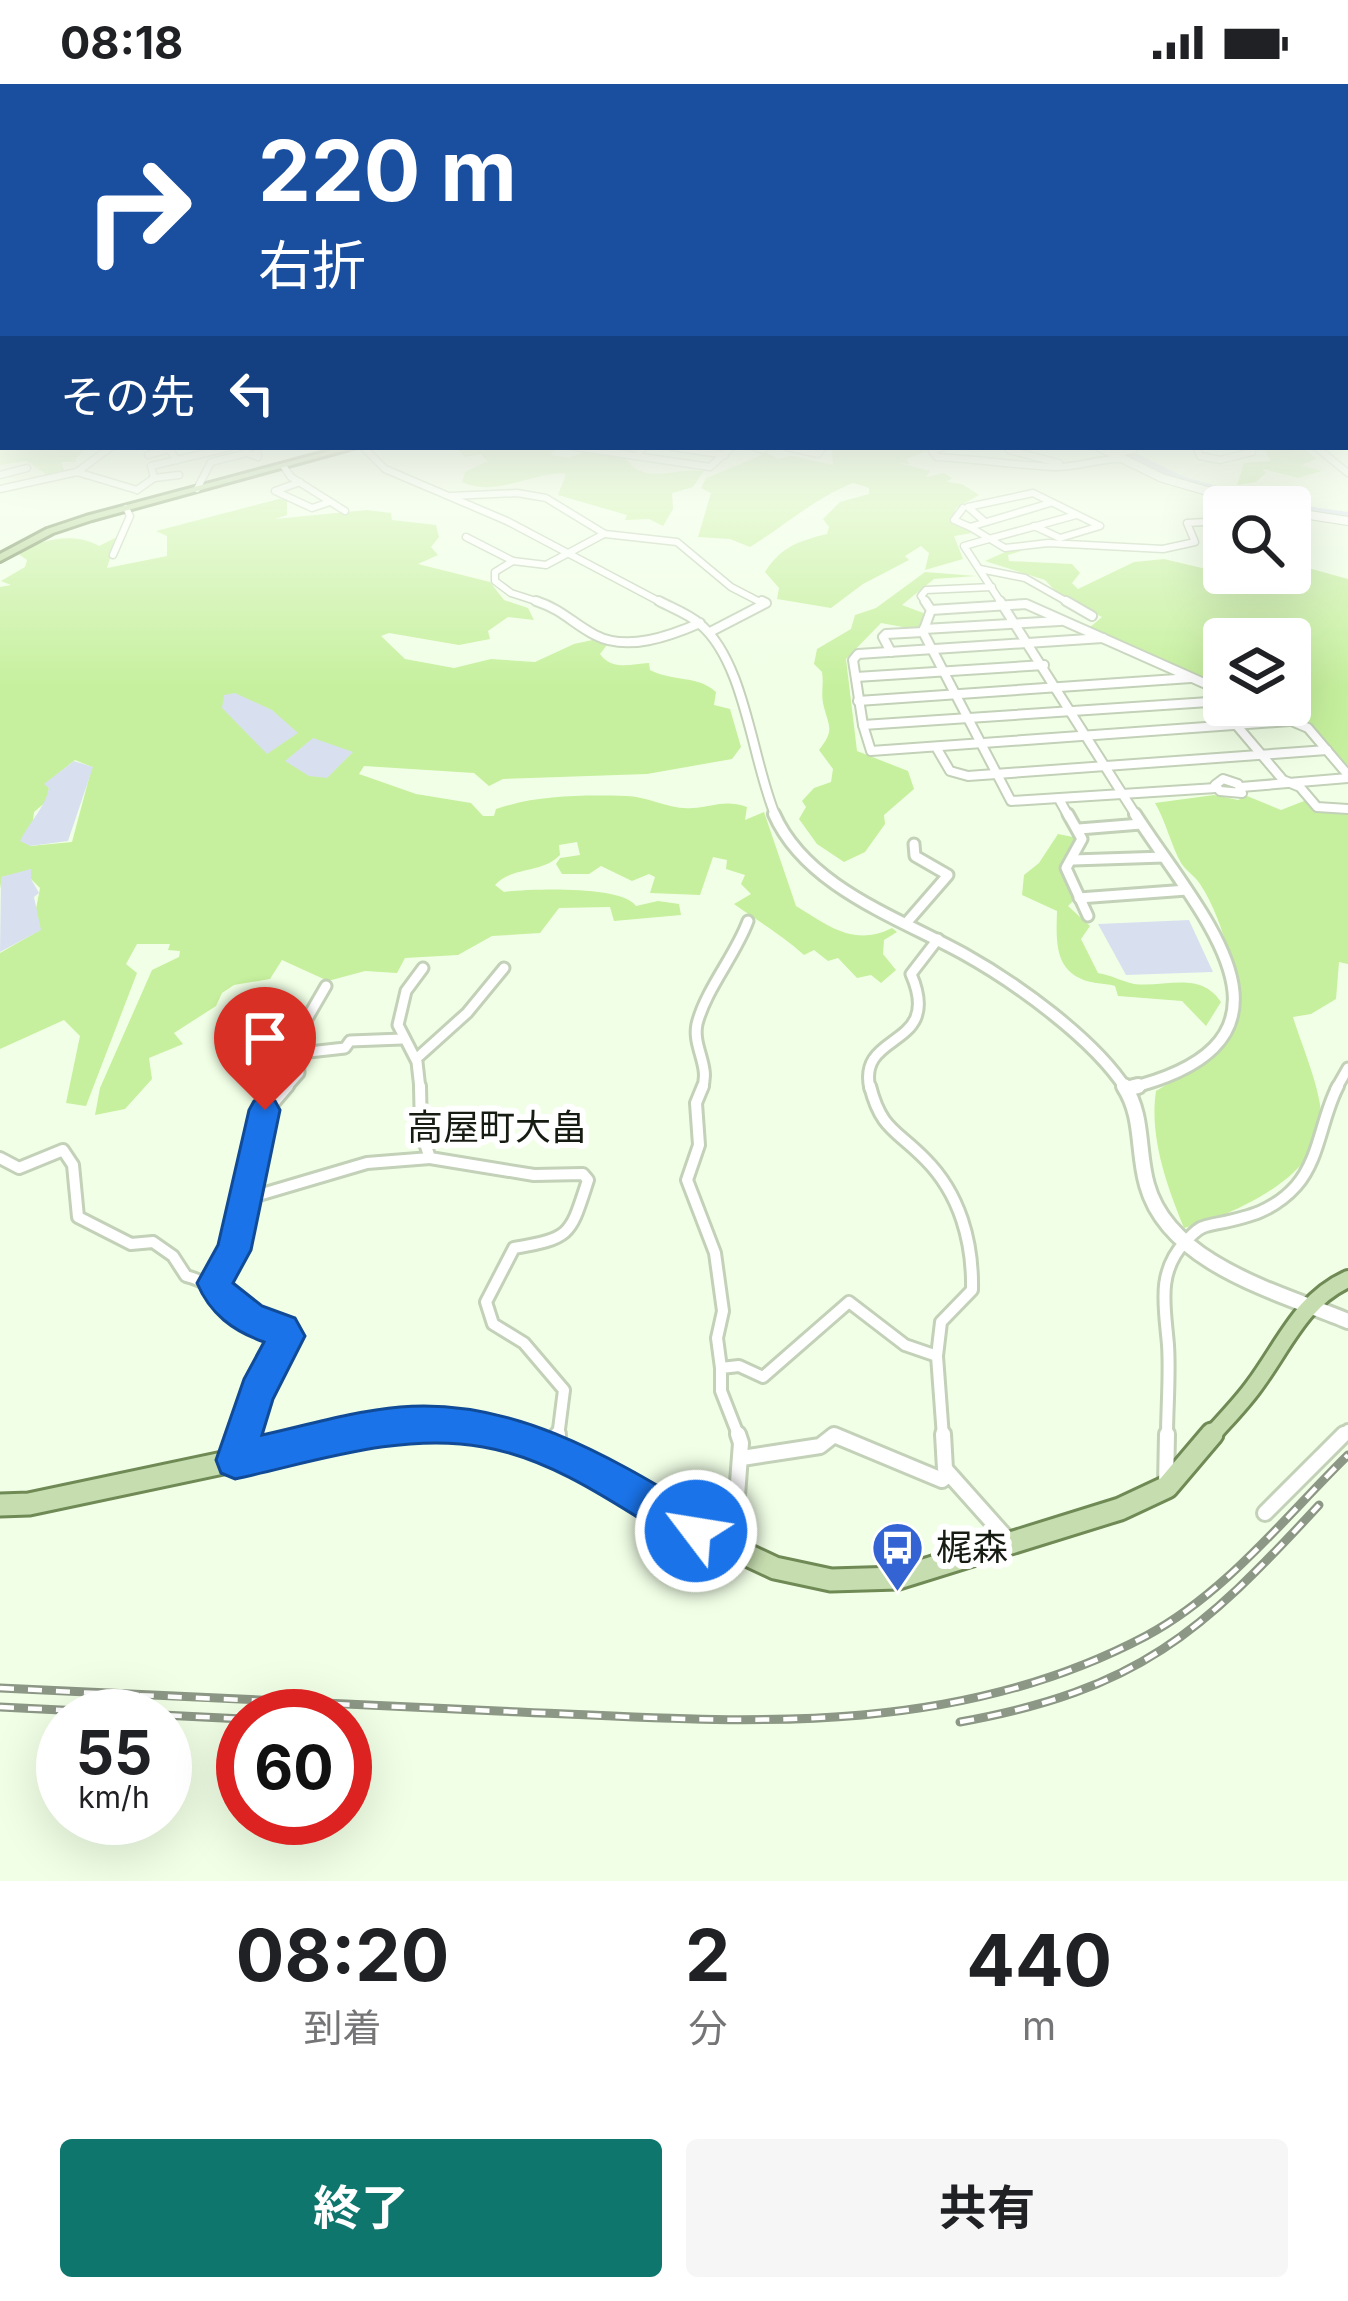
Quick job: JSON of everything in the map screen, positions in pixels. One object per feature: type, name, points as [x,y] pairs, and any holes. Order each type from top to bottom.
[{"type":"highway","points":[[0,558],[50,531],[87,520]]},
{"type":"main road","points":[[0,1505],[29,1504],[399,1426],[483,1428],[556,1450],[775,1568],[853,1579],[898,1578],[1120,1509],[1167,1487],[1254,1386],[1309,1304],[1324,1290],[1348,1279]]},
{"type":"street","points":[[113,555],[127,520]]},
{"type":"street","points":[[502,520],[710,632],[786,835],[823,872],[1021,992],[1126,1089],[1144,1136],[1150,1197],[1185,1240],[1227,1268],[1348,1321]]},
{"type":"street","points":[[583,520],[605,533],[682,544],[725,584],[766,603],[710,632]]},
{"type":"street","points":[[954,520],[1005,548],[1038,544],[1185,550],[1195,542],[1187,523],[1203,522]]},
{"type":"street","points":[[970,527],[984,520]]},
{"type":"street","points":[[1057,520],[964,546],[1187,890],[1223,951],[1232,982],[1232,1012],[1220,1039],[1185,1070],[1126,1089]]},
{"type":"street","points":[[1034,526],[1060,538],[1100,526],[1089,520]]},
{"type":"street","points":[[466,537],[513,561],[542,566],[605,533]]},
{"type":"street","points":[[513,561],[495,572],[494,581],[563,610],[599,638],[658,641],[700,623]]},
{"type":"street","points":[[980,569],[1000,568],[1039,581],[1056,599],[1092,616]]},
{"type":"street","points":[[931,610],[921,596],[926,590],[992,587]]},
{"type":"street","points":[[931,610],[1031,605],[1203,685]]},
{"type":"street","points":[[931,610],[924,631],[1011,801],[1216,788],[1216,782],[1223,779],[1241,787],[1348,777]]},
{"type":"street","points":[[891,652],[883,637],[886,634],[1065,621]]},
{"type":"street","points":[[1103,638],[858,654],[853,660],[866,749],[1247,726]]},
{"type":"street","points":[[856,677],[1044,665]]},
{"type":"street","points":[[859,701],[1191,678]]},
{"type":"street","points":[[863,725],[1203,698]]},
{"type":"street","points":[[1303,726],[1348,777]]},
{"type":"street","points":[[1238,727],[1317,807],[1348,809]]},
{"type":"street","points":[[936,747],[950,771],[968,776],[1327,750]]},
{"type":"street","points":[[1059,799],[1082,839],[1066,868],[1088,916]]},
{"type":"street","points":[[1079,829],[1141,824]]},
{"type":"street","points":[[908,921],[948,875],[915,856],[914,844]]},
{"type":"street","points":[[1073,860],[1164,857]]},
{"type":"street","points":[[1079,898],[1187,890]]},
{"type":"street","points":[[733,1548],[741,1444],[721,1390],[716,1338],[723,1311],[715,1253],[687,1180],[699,1145],[696,1103],[707,1076],[695,1034],[698,1020],[737,952],[748,921]]},
{"type":"street","points":[[938,939],[911,974],[921,1000],[917,1016],[893,1046],[874,1054],[866,1070],[883,1123],[895,1138],[923,1156],[956,1196],[972,1290],[941,1322],[937,1356],[947,1476],[1011,1543]]},
{"type":"street","points":[[423,968],[408,986],[398,1017],[402,1039],[417,1058],[418,1133],[430,1158]]},
{"type":"street","points":[[417,1058],[467,1013],[504,968]]},
{"type":"street","points":[[214,1283],[234,1250],[259,1120],[293,1082],[300,1053],[297,1036],[326,986]]},
{"type":"street","points":[[300,1053],[345,1048],[350,1041],[364,1038],[402,1039]]},
{"type":"street","points":[[1167,1487],[1163,1478],[1168,1346],[1162,1282],[1171,1257],[1200,1228],[1244,1221],[1281,1201],[1297,1184],[1310,1165],[1324,1112],[1348,1068]]},
{"type":"street","points":[[0,1158],[19,1168],[63,1150],[73,1166],[78,1216],[131,1244],[153,1242],[173,1256],[186,1276],[214,1283],[221,1296],[252,1320],[283,1330],[287,1336],[257,1392],[235,1460]]},
{"type":"street","points":[[245,1198],[317,1181],[384,1156],[417,1154],[534,1175],[583,1174],[588,1180],[571,1232],[560,1240],[514,1248],[486,1302],[493,1324],[524,1342],[564,1390],[556,1450]]},
{"type":"street","points":[[721,1368],[739,1366],[763,1377],[849,1302],[905,1345],[937,1356]]},
{"type":"street","points":[[1265,1514],[1348,1430]]},
{"type":"street","points":[[742,1458],[820,1446],[834,1436],[942,1480],[947,1476]]},
{"type":"green space","points":[[199,520],[392,520],[436,525],[439,537],[431,547],[438,555],[418,564],[490,582],[504,600],[528,608],[534,620],[508,617],[488,631],[490,639],[459,645],[389,633],[381,636],[405,659],[454,668],[491,659],[535,662],[597,639],[607,645],[600,654],[610,663],[649,663],[650,670],[659,674],[709,687],[716,692],[714,705],[730,709],[741,747],[732,759],[647,774],[503,779],[489,786],[474,773],[364,766],[359,774],[416,794],[471,803],[483,816],[528,801],[593,796],[634,797],[683,808],[739,805],[747,807],[745,820],[764,812],[796,906],[854,935],[892,928],[897,932],[884,940],[883,954],[896,970],[881,983],[871,975],[857,978],[838,958],[828,961],[814,950],[804,955],[734,904],[751,894],[741,884],[745,875],[726,869],[727,860],[713,857],[700,895],[650,893],[655,877],[649,874],[632,881],[601,866],[589,874],[562,874],[556,864],[560,858],[580,855],[577,842],[559,845],[560,855],[553,861],[495,885],[504,892],[594,892],[627,899],[636,906],[658,901],[679,904],[681,915],[614,921],[610,907],[559,908],[540,933],[492,936],[458,955],[405,958],[397,973],[365,971],[328,981],[282,960],[270,979],[234,985],[222,993],[216,1006],[174,1033],[183,1044],[149,1058],[152,1079],[125,1109],[95,1115],[100,1088],[152,970],[179,957],[180,951],[168,950],[170,944],[137,944],[126,964],[137,973],[86,1106],[66,1103],[80,1036],[64,1020],[0,1049],[0,953],[40,930],[36,909],[40,888],[30,870],[2,877],[0,889],[0,587],[11,585],[1,581],[25,567],[27,560],[17,553],[37,544],[69,538],[99,546],[117,537],[107,568],[167,556],[167,536],[156,531]],"holes":[[[75,760],[92,767],[72,842],[30,846],[34,812],[47,801],[45,784]]]},
{"type":"green space","points":[[703,520],[789,520],[750,547],[730,539],[698,537]]},
{"type":"green space","points":[[824,520],[951,520],[972,533],[954,536],[963,559],[925,570],[929,553],[921,546],[905,556],[909,560],[863,584],[831,608],[777,599],[779,588],[765,572],[791,546],[827,534]]},
{"type":"green space","points":[[1014,548],[1021,551],[1008,555],[1009,561],[1072,564],[1080,573],[1072,583],[1078,589],[1134,562],[1164,559],[1203,568],[1203,594],[1311,594],[1311,569],[1348,579],[1348,766],[1310,726],[1311,618],[1203,618],[1203,679],[1089,628],[1102,617],[1061,597],[1045,580],[985,561]]},
{"type":"green space","points":[[925,572],[976,576],[934,579],[902,605],[926,614],[919,630],[881,623],[846,659],[857,751],[908,771],[914,789],[884,815],[885,824],[865,852],[844,862],[817,844],[799,819],[806,807],[802,801],[814,788],[831,782],[833,769],[819,750],[829,727],[822,672],[814,664],[817,649],[851,629],[855,615],[876,608]]},
{"type":"green space","points":[[1214,795],[1238,800],[1247,796],[1281,810],[1304,801],[1348,806],[1348,964],[1339,962],[1336,999],[1311,1014],[1293,1017],[1319,1101],[1321,1126],[1315,1145],[1303,1163],[1267,1193],[1184,1228],[1157,1143],[1156,1091],[1198,1065],[1226,1038],[1234,1022],[1236,981],[1209,900],[1181,863],[1155,803]]},
{"type":"green space","points":[[1058,834],[1078,838],[1062,870],[1074,900],[1068,906],[1090,926],[1081,939],[1098,973],[1134,984],[1203,986],[1221,1002],[1206,1026],[1182,1001],[1118,996],[1115,986],[1082,979],[1065,966],[1058,946],[1057,911],[1022,895],[1024,875],[1039,863]]},
{"type":"water","points":[[235,693],[272,710],[298,733],[267,754],[222,708],[224,695]]},
{"type":"water","points":[[313,738],[353,752],[327,778],[309,776],[285,761]]},
{"type":"water","points":[[74,761],[93,767],[68,841],[30,846],[20,841],[44,801],[49,788],[44,784]]},
{"type":"water","points":[[31,869],[39,893],[34,897],[41,930],[0,952],[1,877]]},
{"type":"water","points":[[1189,920],[1213,972],[1126,975],[1098,924]]},
{"type":"railway","points":[[0,1688],[664,1718],[747,1720],[910,1710],[990,1695],[1069,1671],[1146,1636],[1228,1577],[1348,1455]]},
{"type":"railway","points":[[960,1722],[1075,1693],[1162,1650],[1238,1588],[1319,1505]]},
{"type":"railway","points":[[0,1707],[216,1718]]},
{"type":"place","name":"梶森","points":[[897,1593]]},
{"type":"district","name":"高屋町大畠","points":[[497,1127]]},
{"type":"route","points":[[265,1110],[259,1120],[255,1162],[234,1250],[214,1283],[221,1296],[252,1320],[283,1330],[287,1336],[257,1392],[235,1460],[399,1426],[483,1428],[584,1463],[696,1531]]}]
